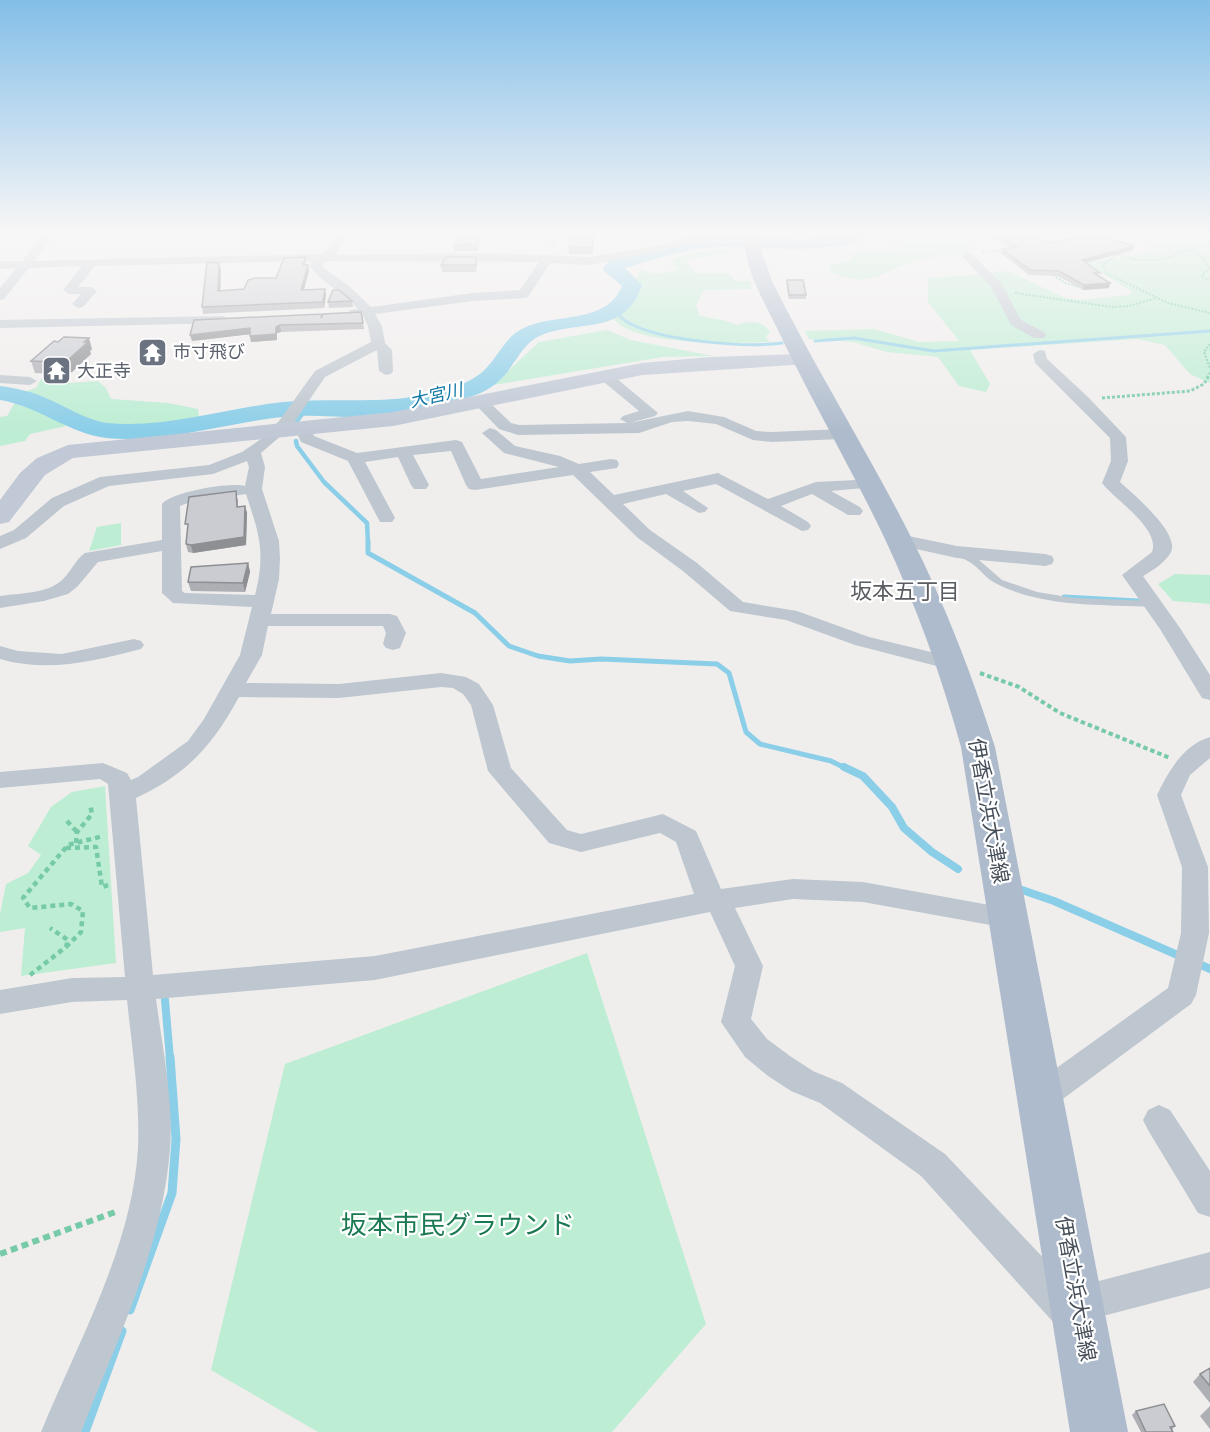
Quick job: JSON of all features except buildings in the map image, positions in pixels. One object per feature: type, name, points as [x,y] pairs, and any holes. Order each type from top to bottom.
[{"type":"main road","name":"伊香立浜大津線","points":[[773,299],[801,360],[899,540],[952,664],[978,747],[1080,1316],[1098,1432]]},
{"type":"street","points":[[78,304],[83,299]]},
{"type":"street","points":[[358,299],[368,312],[378,344]]},
{"type":"street","points":[[345,314],[460,299]]},
{"type":"street","points":[[1004,299],[1016,322],[1040,335]]},
{"type":"street","points":[[0,324],[232,319]]},
{"type":"street","points":[[378,344],[386,350],[386,371]]},
{"type":"street","points":[[0,543],[20,534],[58,502],[106,481],[176,475],[213,469],[253,452],[288,430],[311,384],[320,374],[378,344]]},
{"type":"street","points":[[1040,354],[1040,360],[1118,437],[1121,444],[1116,475],[1111,483],[1153,525],[1162,538],[1163,549],[1160,554],[1132,575],[1170,628],[1210,693]]},
{"type":"street","points":[[0,518],[39,466],[52,457],[68,452],[396,419],[604,375],[669,366],[801,360]]},
{"type":"street","points":[[550,418],[564,420],[632,419],[657,411],[604,375]]},
{"type":"street","points":[[0,379],[30,381]]},
{"type":"street","points":[[481,402],[506,426],[518,430],[639,428],[669,418],[688,416],[719,420],[753,435],[842,434]]},
{"type":"street","points":[[288,430],[355,458],[456,445],[475,485],[611,464]]},
{"type":"street","points":[[490,433],[510,450],[554,459],[577,470],[644,534],[690,567],[737,608],[790,615],[862,641],[952,664]]},
{"type":"street","points":[[123,794],[147,783],[196,747],[214,722],[251,655],[269,579],[270,541],[253,489],[257,467],[253,452]]},
{"type":"street","points":[[403,452],[420,485]]},
{"type":"street","points":[[355,458],[386,518]]},
{"type":"street","points":[[610,501],[682,501],[718,478],[802,526]]},
{"type":"street","points":[[766,506],[813,488],[870,483]]},
{"type":"street","points":[[813,488],[854,511]]},
{"type":"street","points":[[253,489],[184,498],[171,504],[172,593],[180,600],[261,611],[390,620],[396,633],[393,644]]},
{"type":"street","points":[[899,540],[957,552],[1045,560]]},
{"type":"street","points":[[0,602],[48,593],[66,587],[84,561],[92,557],[171,544]]},
{"type":"street","points":[[0,652],[18,657],[62,660],[134,645]]},
{"type":"street","points":[[230,690],[339,691],[441,680],[458,682],[471,689],[482,705],[500,771],[558,837],[581,843],[663,823],[687,837],[708,895],[718,900],[749,966],[736,1022],[756,1048],[802,1081],[831,1093],[933,1166],[1080,1316],[1210,1270]]},
{"type":"street","points":[[1041,1097],[1180,995],[1195,933],[1195,867],[1169,795],[1180,771],[1210,745]]},
{"type":"street","points":[[0,780],[103,771],[120,779],[140,988],[152,1080],[154,1148],[147,1200],[128,1271],[61,1432]]},
{"type":"street","points":[[0,1002],[72,990],[140,988],[375,968],[718,900],[793,890],[1003,894]]},
{"type":"street","points":[[1159,1120],[1210,1201]]},
{"type":"lane","points":[[957,552],[978,564],[987,575],[1001,583],[1047,598],[1153,604]]},
{"type":"path","points":[[1067,299],[1112,307],[1129,306],[1153,299]]},
{"type":"path","points":[[1159,299],[1210,313]]},
{"type":"path","points":[[1210,344],[1204,352],[1210,368]]},
{"type":"path","points":[[1083,400],[1190,391],[1204,384],[1210,373]]},
{"type":"path","points":[[952,664],[1019,687],[1060,713],[1188,765]]},
{"type":"path","points":[[76,843],[77,832],[92,814],[90,804]]},
{"type":"path","points":[[67,821],[77,832]]},
{"type":"path","points":[[30,975],[80,936],[85,923],[83,912],[71,904],[30,908],[23,898],[66,848],[76,843],[105,836]]},
{"type":"path","points":[[66,848],[96,847],[102,887],[114,883]]},
{"type":"path","points":[[50,928],[66,937],[68,940],[66,947]]},
{"type":"path","points":[[0,1254],[147,1200]]},
{"type":"green space","points":[[631,299],[699,299],[696,305],[699,315],[736,325],[758,323],[770,331],[766,337],[770,342],[685,341],[638,333],[622,326],[612,316],[621,312]]},
{"type":"green space","points":[[928,299],[1210,299],[1210,383],[1190,374],[1165,345],[1137,339],[970,350],[990,384],[986,392],[959,386],[938,357],[887,352],[853,342],[809,339],[805,331],[874,329],[919,342],[959,341],[928,302]]},
{"type":"green space","points":[[607,330],[631,340],[713,356],[663,357],[493,385],[539,342]]},
{"type":"green space","points":[[52,378],[70,383],[98,381],[106,388],[111,399],[168,403],[198,409],[199,417],[140,426],[94,423],[73,416],[26,391],[36,388],[41,379]]},
{"type":"green space","points":[[18,397],[42,409],[66,426],[30,434],[25,441],[0,446],[0,417],[7,416]]},
{"type":"green space","points":[[121,523],[121,545],[89,551],[97,527]]},
{"type":"green space","points":[[1175,574],[1210,575],[1210,604],[1173,601],[1158,584]]},
{"type":"green space","points":[[105,786],[116,963],[21,976],[25,928],[0,932],[0,914],[6,884],[28,873],[41,855],[28,846],[51,807],[72,792]]},
{"type":"green space","name":"坂本市民グラウンド","points":[[587,953],[706,1324],[612,1432],[318,1432],[211,1370],[285,1064]]},
{"type":"waterway","name":"大宮川","points":[[0,393],[28,399],[79,423],[106,430],[169,427],[285,410],[373,409],[418,404],[452,396],[484,381],[502,364],[513,345],[526,335],[536,330],[607,315],[627,299]]},
{"type":"waterway","points":[[615,311],[627,322],[643,329],[682,339],[747,345],[782,343]]},
{"type":"waterway","points":[[815,341],[854,338],[933,351],[1210,331]]},
{"type":"waterway","points":[[294,425],[306,409]]},
{"type":"waterway","points":[[296,441],[297,446],[324,482],[367,523],[368,543]]},
{"type":"waterway","points":[[368,543],[368,553],[475,613],[509,646],[538,656],[570,661],[601,659],[717,664],[729,673],[746,732],[760,744],[831,761],[847,769]]},
{"type":"waterway","points":[[1064,597],[1138,601]]},
{"type":"waterway","points":[[844,767],[863,776],[892,807],[904,828],[932,852],[958,869]]},
{"type":"waterway","points":[[1022,890],[1054,901],[1182,957]]},
{"type":"waterway","points":[[1197,963],[1210,969]]},
{"type":"waterway","points":[[165,1000],[170,1059]]},
{"type":"waterway","points":[[130,1310],[172,1193],[176,1139],[170,1057]]},
{"type":"waterway","points":[[85,1432],[122,1331]]},
{"type":"place","name":"市寸飛び","points":[[152,352]]},
{"type":"place","name":"大正寺","points":[[56,371]]},
{"type":"district","name":"坂本五丁目","points":[[905,592]]}]
